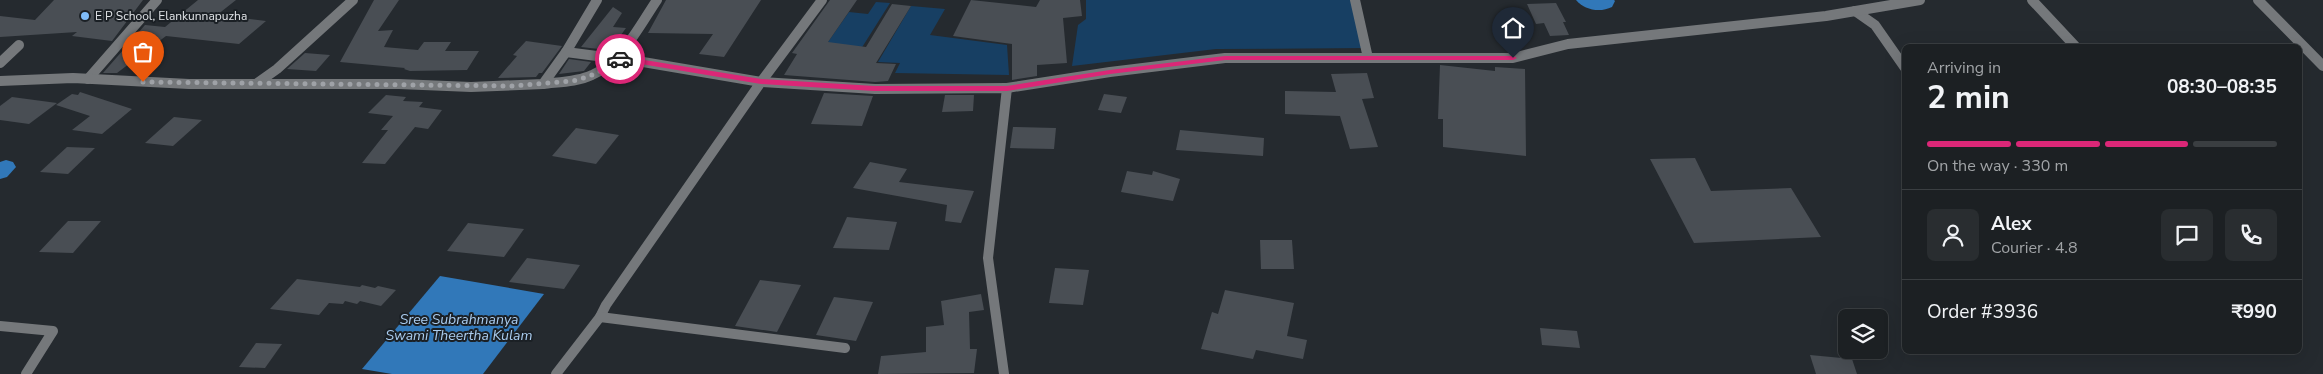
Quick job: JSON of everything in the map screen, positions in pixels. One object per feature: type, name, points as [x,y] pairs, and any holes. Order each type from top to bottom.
[{"type":"street","points":[[88,79],[94,75],[157,0]]},
{"type":"street","points":[[256,84],[277,69],[353,0]]},
{"type":"street","points":[[543,84],[566,52],[597,0]]},
{"type":"street","points":[[0,81],[88,79],[189,84],[399,84],[471,87],[543,84],[587,77],[599,72],[614,58],[657,0]]},
{"type":"street","points":[[556,374],[600,317],[606,305],[761,82],[822,0]]},
{"type":"street","points":[[1355,0],[1368,58]]},
{"type":"street","points":[[566,52],[761,82],[874,88],[1007,88],[1110,72],[1225,58],[1513,58],[1568,44],[1855,11],[1920,0]]},
{"type":"street","points":[[2032,0],[2073,44]]},
{"type":"street","points":[[2258,0],[2301,44]]},
{"type":"street","points":[[1855,11],[1875,25],[1902,64]]},
{"type":"street","points":[[0,63],[19,45]]},
{"type":"street","points":[[2302,45],[2323,66]]},
{"type":"street","points":[[1004,374],[988,258],[1007,88]]},
{"type":"street","points":[[600,317],[845,348]]},
{"type":"street","points":[[0,326],[53,331],[26,374]]},
{"type":"shaded area","points":[[1086,0],[1354,0],[1367,48],[1216,49],[1072,66],[1078,25],[1086,19]]},
{"type":"shaded area","points":[[876,2],[890,3],[854,60],[828,42],[849,12],[868,14]]},
{"type":"shaded area","points":[[911,6],[945,9],[930,35],[1007,45],[1009,75],[895,73],[900,63],[878,62]]},
{"type":"water","points":[[1576,0],[1615,1],[1612,7],[1607,9],[1592,10]]},
{"type":"water","name":"Sree Subrahmanya Swami Theertha Kulam","points":[[440,276],[544,294],[483,374],[392,374],[362,369]]},
{"type":"building","name":"E P School, Elankunnapuzha","points":[[54,0],[143,0],[112,41],[72,36],[77,32],[0,37],[0,16],[35,20]]},
{"type":"building","points":[[198,0],[236,0],[217,15],[266,21],[239,44],[166,36],[117,73],[103,73],[145,25],[165,27]]},
{"type":"building","points":[[374,0],[399,0],[378,31],[393,30],[384,47],[418,50],[424,42],[451,42],[445,51],[479,51],[467,70],[410,71],[405,68],[340,62]]},
{"type":"building","points":[[666,0],[761,0],[724,57],[699,54],[713,34],[648,33]]},
{"type":"building","points":[[830,0],[857,0],[828,42],[866,47],[892,4],[911,6],[876,63],[896,64],[888,81],[875,82],[784,75],[797,54],[792,53]]},
{"type":"building","points":[[971,0],[1036,7],[1040,0],[1080,0],[1082,16],[1063,18],[1067,63],[1037,65],[1037,76],[1012,80],[1012,44],[953,36]]},
{"type":"building","points":[[1556,3],[1566,22],[1563,22],[1569,35],[1550,36],[1544,23],[1536,24],[1527,4]]},
{"type":"building","points":[[613,7],[622,13],[613,27],[626,28],[613,46],[602,45],[599,49],[581,47]]},
{"type":"building","points":[[526,41],[562,46],[542,73],[539,73],[536,77],[498,78],[517,56],[513,55]]},
{"type":"building","points":[[305,53],[330,55],[316,71],[287,69]]},
{"type":"building","points":[[569,59],[591,62],[584,71],[559,74]]},
{"type":"building","points":[[1440,65],[1495,71],[1495,67],[1525,69],[1526,156],[1443,147],[1443,119],[1438,119]]},
{"type":"building","points":[[1367,73],[1374,98],[1362,99],[1378,147],[1350,149],[1340,116],[1285,114],[1285,91],[1336,92],[1331,74]]},
{"type":"building","points":[[80,92],[132,109],[102,134],[72,130],[90,116],[56,105],[72,94],[78,95]]},
{"type":"building","points":[[824,93],[873,96],[862,126],[811,124]]},
{"type":"building","points":[[1104,94],[1127,97],[1121,113],[1098,110]]},
{"type":"building","points":[[386,95],[406,97],[403,101],[423,102],[419,107],[442,110],[428,129],[415,127],[385,164],[362,163],[388,130],[381,130],[393,116],[368,113]]},
{"type":"building","points":[[945,95],[974,95],[973,111],[942,112]]},
{"type":"building","points":[[12,97],[57,103],[29,124],[0,120],[0,106]]},
{"type":"building","points":[[174,117],[202,120],[173,146],[145,143]]},
{"type":"building","points":[[1013,127],[1056,128],[1054,149],[1010,148]]},
{"type":"building","points":[[576,128],[619,135],[596,164],[552,156]]},
{"type":"building","points":[[1180,130],[1264,138],[1263,156],[1176,150]]},
{"type":"building","points":[[67,147],[95,148],[68,174],[40,172]]},
{"type":"building","points":[[1695,158],[1711,191],[1791,188],[1821,237],[1694,243],[1650,159]]},
{"type":"building","points":[[870,162],[907,169],[899,182],[974,191],[961,223],[945,221],[947,205],[853,188]]},
{"type":"building","points":[[1127,171],[1152,175],[1153,171],[1180,179],[1173,201],[1121,192]]},
{"type":"building","points":[[847,217],[897,222],[889,250],[833,248]]},
{"type":"building","points":[[68,221],[101,221],[73,253],[39,252]]},
{"type":"building","points":[[468,223],[524,229],[504,257],[447,251]]},
{"type":"building","points":[[1260,240],[1292,240],[1294,269],[1261,269]]},
{"type":"building","points":[[527,258],[580,265],[564,289],[509,282]]},
{"type":"building","points":[[1055,268],[1089,270],[1083,305],[1049,303]]},
{"type":"building","points":[[297,279],[360,287],[362,285],[375,288],[378,286],[396,290],[381,306],[360,301],[357,304],[345,301],[343,304],[329,303],[319,315],[270,309]]},
{"type":"building","points":[[760,280],[801,285],[777,332],[735,326]]},
{"type":"building","points":[[1225,290],[1294,303],[1287,336],[1307,340],[1303,359],[1256,350],[1253,359],[1201,349],[1212,312],[1218,314]]},
{"type":"building","points":[[981,294],[984,310],[969,312],[970,349],[977,349],[974,373],[878,374],[881,356],[926,352],[926,327],[944,325],[941,301]]},
{"type":"building","points":[[834,297],[873,302],[856,341],[816,335]]},
{"type":"building","points":[[1540,328],[1577,331],[1580,348],[1542,345]]},
{"type":"building","points":[[256,343],[282,344],[265,368],[239,367]]},
{"type":"building","points":[[1810,355],[1852,359],[1857,374],[1816,374]]},
{"type":"waterway","points":[[0,172],[6,167]]},
{"type":"way so far","points":[[143,82],[511,86],[573,81],[599,72],[614,58],[620,59]]},
{"type":"place","name":"E P School, Elankunnapuzha","points":[[85,16]]},
{"type":"route","points":[[620,59],[761,82],[874,88],[1007,88],[1110,72],[1225,58],[1513,58]]}]
